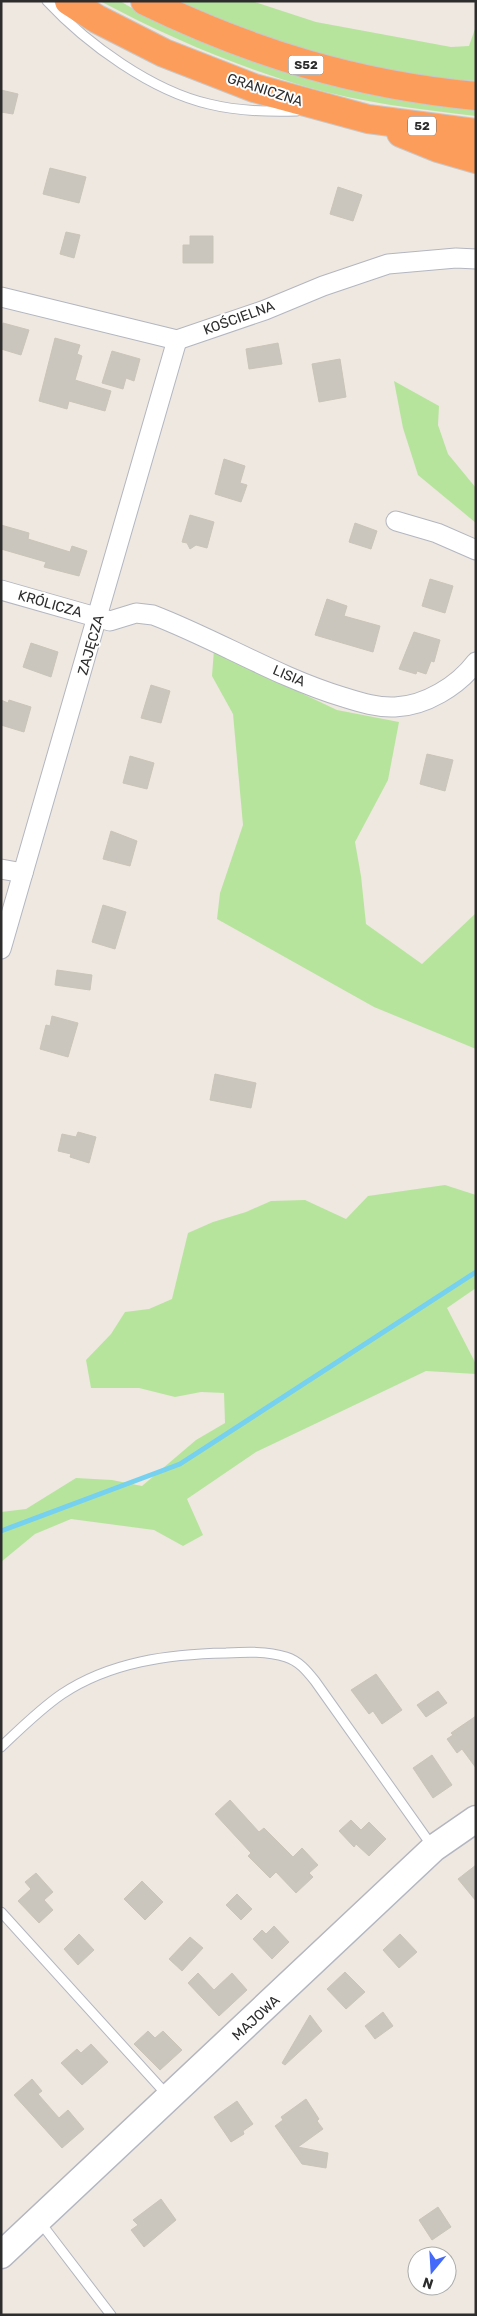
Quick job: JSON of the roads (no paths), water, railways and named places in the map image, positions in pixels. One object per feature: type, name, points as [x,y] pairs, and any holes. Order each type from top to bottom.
[{"type":"highway","name":"GRANICZNA","points":[[69,1],[97,19],[156,48],[200,68],[254,88],[328,110],[368,119],[476,133]]},
{"type":"highway","name":"S52","points":[[145,1],[190,23],[246,46],[314,68],[363,80],[436,92],[476,96]]},
{"type":"highway","points":[[368,119],[438,148],[476,159]]},
{"type":"street","name":"KOŚCIELNA","points":[[178,340],[388,264],[456,258],[476,259]]},
{"type":"street","points":[[1,297],[178,340]]},
{"type":"street","name":"ZAJĘCZA","points":[[1,949],[178,340]]},
{"type":"street","points":[[396,522],[437,533],[476,550]]},
{"type":"street","name":"KRÓLICZA","points":[[1,590],[98,618]]},
{"type":"street","name":"LISIA","points":[[98,618],[110,621],[136,613],[154,615],[326,692],[367,704],[395,707],[426,701],[449,687],[476,662]]},
{"type":"street","points":[[1,869],[23,873]]},
{"type":"street","name":"MAJOWA","points":[[1,2255],[434,1848],[476,1819]]},
{"type":"lane","points":[[47,1],[123,66],[191,98],[209,104],[234,108],[328,110]]},
{"type":"lane","points":[[1,1747],[61,1694],[86,1681],[124,1666],[148,1659],[192,1654],[248,1652],[280,1656],[301,1666],[315,1681],[434,1848]]},
{"type":"lane","points":[[1,1912],[170,2098]]},
{"type":"lane","points":[[38,2219],[111,2315]]},
{"type":"waterway","points":[[1,1531],[180,1464],[476,1272]]}]
